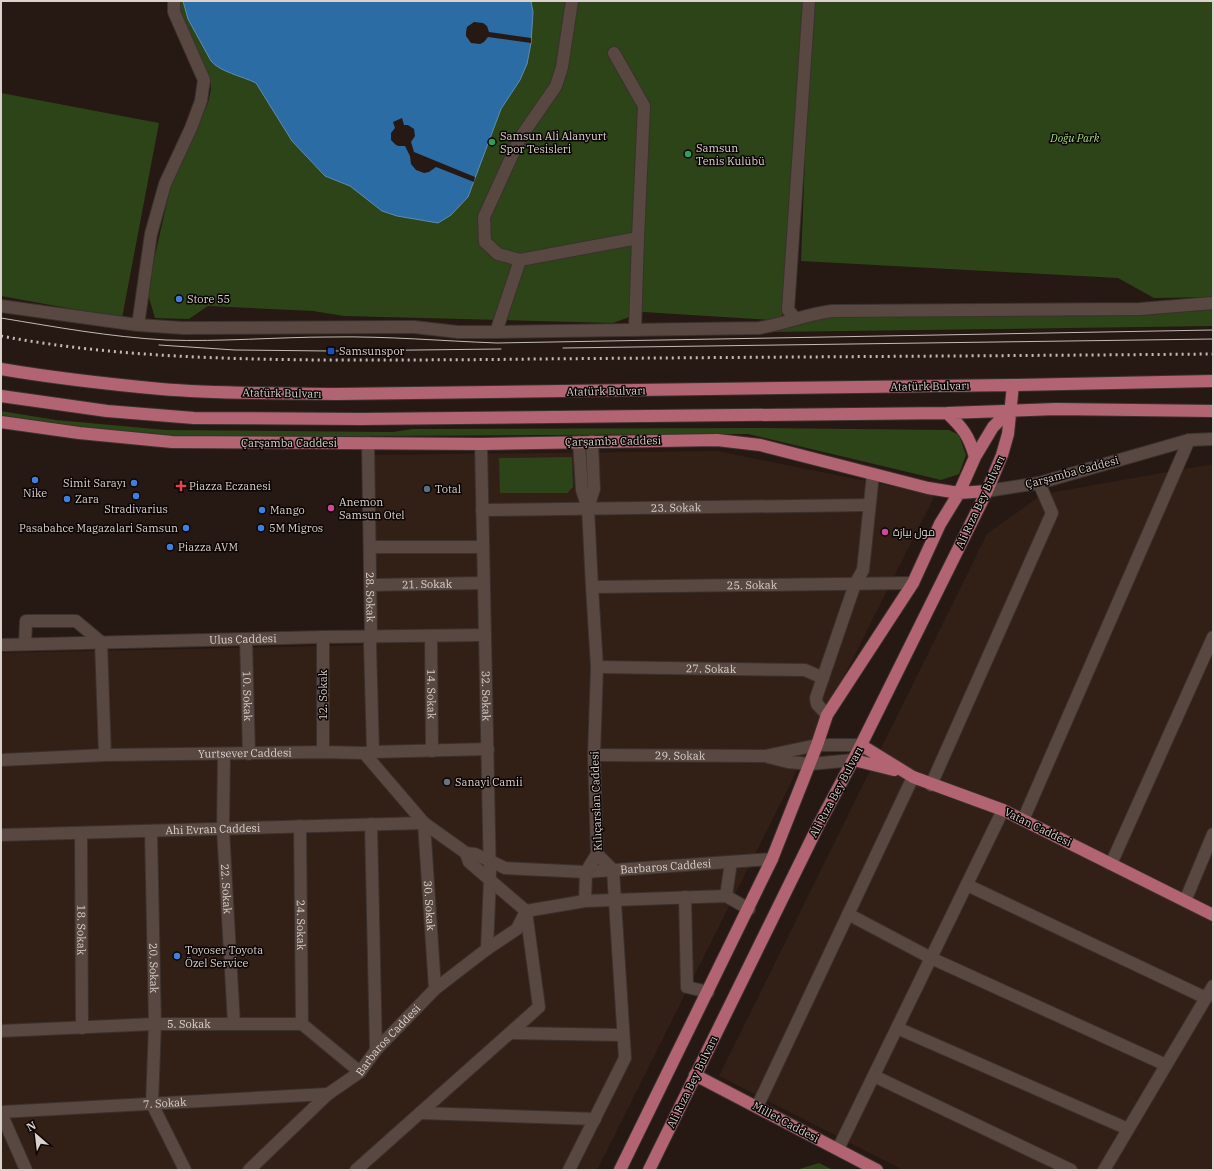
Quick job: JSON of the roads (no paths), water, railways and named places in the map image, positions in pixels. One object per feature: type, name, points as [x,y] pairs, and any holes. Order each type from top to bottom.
[{"type":"main road","name":"Atatürk Bulvarı","points":[[1,369],[93,382],[162,389],[234,393],[337,394],[1213,381]]},
{"type":"main road","name":"Ali Rıza Bey Bulvarı","points":[[650,1170],[695,1075],[818,826],[854,760],[987,491],[1002,455],[1008,434],[1013,385]]},
{"type":"main road","points":[[1,396],[107,411],[194,418],[361,419],[947,413],[1056,409],[1213,411]]},
{"type":"main road","name":"Ali Rıza Bey Bulvarı","points":[[620,1170],[749,909],[772,859],[810,764],[827,716],[913,583],[940,524],[959,493],[975,457],[993,427],[1010,410]]},
{"type":"main road","points":[[947,413],[966,433],[975,457]]},
{"type":"main road","name":"Çarşamba Caddesi","points":[[1,422],[79,433],[172,442],[481,444],[717,440],[760,445],[928,488],[959,493],[987,491]]},
{"type":"main road","name":"Vatan Caddesi","points":[[861,745],[908,774],[931,785],[1003,810],[1213,915]]},
{"type":"main road","points":[[854,760],[908,774]]},
{"type":"main road","name":"Millet Caddesi","points":[[695,1075],[877,1170]]},
{"type":"street","points":[[138,325],[151,234],[165,184],[191,128],[201,101],[204,80],[174,12],[174,1]]},
{"type":"street","points":[[572,1],[562,67],[556,86],[520,138],[484,216],[485,242],[498,254],[520,260],[638,238]]},
{"type":"street","points":[[796,319],[788,310],[809,1]]},
{"type":"street","points":[[614,52],[644,106],[635,330]]},
{"type":"street","points":[[496,332],[520,260]]},
{"type":"street","points":[[1,306],[138,325],[183,328],[414,327],[458,332],[496,332],[759,328],[777,325],[808,315],[832,311],[1140,309],[1213,303]]},
{"type":"street","name":"Çarşamba Caddesi","points":[[987,491],[1039,483],[1189,440],[1213,438]]},
{"type":"street","points":[[1024,820],[1189,440]]},
{"type":"street","name":"Kılıçarslan Caddesi","points":[[588,508],[594,489],[592,441]]},
{"type":"street","name":"Kılıçarslan Caddesi","points":[[579,442],[582,490],[588,508],[597,667],[594,755],[597,854],[613,870]]},
{"type":"street","name":"28. Sokak","points":[[368,443],[371,547],[371,636],[368,753]]},
{"type":"street","name":"32. Sokak","points":[[481,444],[490,878],[487,949]]},
{"type":"street","points":[[827,716],[817,704],[816,698],[855,584],[863,570],[873,474]]},
{"type":"street","points":[[931,785],[1052,513],[1039,483]]},
{"type":"street","name":"23. Sokak","points":[[482,510],[869,505]]},
{"type":"street","points":[[371,547],[483,547]]},
{"type":"street","name":"21. Sokak","points":[[371,585],[483,583]]},
{"type":"street","name":"25. Sokak","points":[[592,587],[913,583]]},
{"type":"street","points":[[25,644],[26,621],[76,621],[101,642],[105,755]]},
{"type":"street","name":"Ulus Caddesi","points":[[1,645],[371,636],[485,635]]},
{"type":"street","name":"14. Sokak","points":[[431,636],[432,751]]},
{"type":"street","name":"12. Sokak","points":[[323,637],[323,752]]},
{"type":"street","points":[[1110,864],[1213,638]]},
{"type":"street","name":"10. Sokak","points":[[246,639],[249,754]]},
{"type":"street","name":"27. Sokak","points":[[597,667],[805,670],[823,678]]},
{"type":"street","points":[[765,756],[817,745],[861,745]]},
{"type":"street","name":"Yurtsever Caddesi","points":[[1,760],[105,755],[323,752],[368,753],[488,749]]},
{"type":"street","points":[[356,1170],[539,1007],[526,911],[490,878],[469,862],[466,853],[424,823],[368,753]]},
{"type":"street","name":"22. Sokak","points":[[224,754],[222,829],[234,1024]]},
{"type":"street","name":"29. Sokak","points":[[594,755],[765,756]]},
{"type":"street","points":[[765,756],[788,762],[810,764],[854,760]]},
{"type":"street","points":[[757,1107],[848,914],[908,774]]},
{"type":"street","points":[[838,1150],[1003,810]]},
{"type":"street","name":"Ahi Evran Caddesi","points":[[1,835],[151,832],[424,823]]},
{"type":"street","name":"30. Sokak","points":[[424,823],[435,988]]},
{"type":"street","points":[[371,824],[376,1050]]},
{"type":"street","name":"24. Sokak","points":[[300,826],[302,1024]]},
{"type":"street","name":"20. Sokak","points":[[151,832],[156,1024],[152,1104]]},
{"type":"street","name":"18. Sokak","points":[[81,833],[82,1028]]},
{"type":"street","points":[[1185,901],[1213,834]]},
{"type":"street","name":"Barbaros Caddesi","points":[[466,853],[475,854],[505,868],[586,872],[772,859]]},
{"type":"street","points":[[585,901],[586,872],[597,854]]},
{"type":"street","points":[[726,896],[731,862]]},
{"type":"street","points":[[569,1170],[625,1058],[613,870]]},
{"type":"street","points":[[967,886],[1206,998]]},
{"type":"street","points":[[526,911],[585,901],[726,896],[749,909]]},
{"type":"street","points":[[685,897],[687,987],[708,992]]},
{"type":"street","name":"Barbaros Caddesi","points":[[249,1170],[328,1094],[360,1072],[376,1050],[435,988],[487,949],[517,929],[526,911]]},
{"type":"street","points":[[848,914],[932,958],[1166,1065]]},
{"type":"street","points":[[1104,1170],[1213,986]]},
{"type":"street","name":"5. Sokak","points":[[1,1031],[156,1024],[302,1024]]},
{"type":"street","points":[[302,1024],[360,1072]]},
{"type":"street","points":[[897,1028],[1128,1129]]},
{"type":"street","points":[[510,1033],[623,1035]]},
{"type":"street","points":[[874,1076],[1071,1170]]},
{"type":"street","name":"7. Sokak","points":[[1,1112],[328,1094]]},
{"type":"street","points":[[152,1104],[185,1170]]},
{"type":"street","points":[[1,1112],[26,1170]]},
{"type":"street","points":[[420,1113],[595,1119]]},
{"type":"water","points":[[183,1],[531,1],[533,12],[531,43],[527,64],[520,80],[501,109],[468,197],[451,215],[438,223],[397,216],[382,211],[350,186],[325,176],[292,141],[256,83],[226,71],[211,61],[188,19]]},
{"type":"tram line","points":[[1,318],[104,334],[166,340],[352,337],[497,343],[1213,330]]},
{"type":"tram line","points":[[563,348],[1213,339]]},
{"type":"tram line","points":[[159,345],[235,350],[331,351],[501,349]]},
{"type":"railway","points":[[1,336],[41,343],[121,352],[283,360],[1213,354]]},
{"type":"place","name":"Samsun Ali Alanyurt Spor Tesisleri","points":[[492,142]]},
{"type":"place","name":"Samsun Tenis Kulübü","points":[[688,154]]},
{"type":"place","name":"Store 55","points":[[179,299]]},
{"type":"place","name":"Samsunspor","points":[[331,351]]},
{"type":"place","name":"Nike","points":[[35,480]]},
{"type":"place","name":"Simit Sarayı","points":[[134,483]]},
{"type":"place","name":"Piazza Eczanesi","points":[[181,486]]},
{"type":"place","name":"Total","points":[[427,489]]},
{"type":"place","name":"Stradivarius","points":[[136,496]]},
{"type":"place","name":"Zara","points":[[67,499]]},
{"type":"place","name":"Anemon Samsun Otel","points":[[331,508]]},
{"type":"place","name":"Mango","points":[[262,510]]},
{"type":"place","name":"Pasabahce Magazalari Samsun","points":[[186,528]]},
{"type":"place","name":"5M Migros","points":[[261,528]]},
{"type":"place","name":"مول بيازة","points":[[885,532]]},
{"type":"place","name":"Piazza AVM","points":[[170,547]]},
{"type":"place","name":"Sanayi Camii","points":[[447,782]]},
{"type":"place","name":"Toyoser Toyota Özel Service","points":[[177,956]]},
{"type":"park label","name":"Doğu Park","points":[[1075,138]]}]
